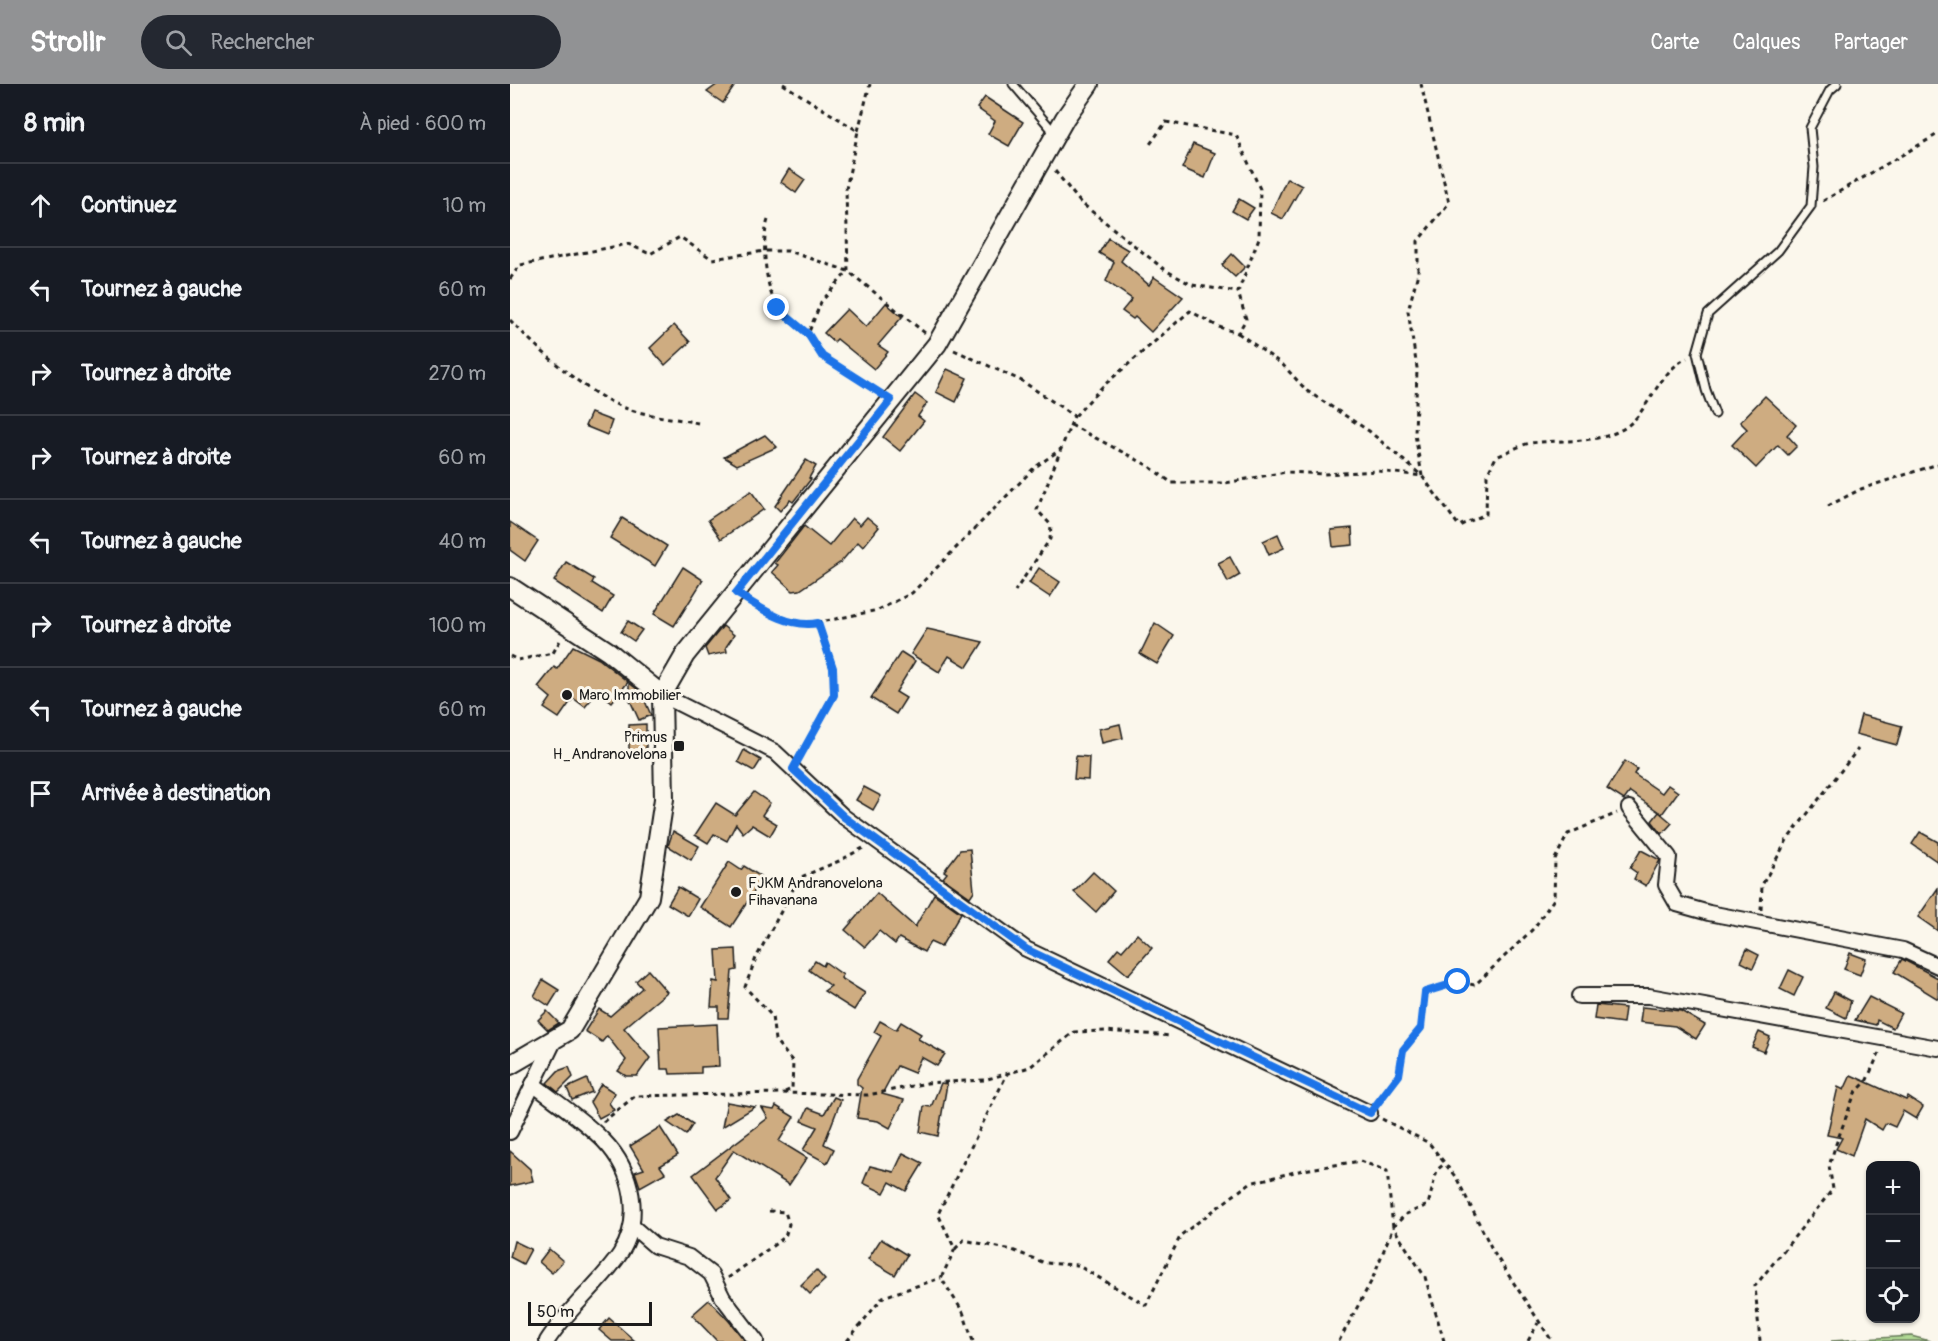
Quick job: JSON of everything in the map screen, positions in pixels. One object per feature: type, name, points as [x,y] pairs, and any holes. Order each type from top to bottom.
[{"type":"street","points":[[510,1065],[570,1030],[649,897],[664,799],[662,695],[685,655],[937,344],[1055,134],[1089,84]]},
{"type":"street","points":[[510,587],[609,652],[662,695],[774,752],[844,817],[1026,949],[1370,1113]]},
{"type":"street","points":[[1629,808],[1668,857],[1666,885],[1677,904],[1761,924],[1903,950],[1938,966]]},
{"type":"street","points":[[1579,996],[1649,996],[1938,1048]]},
{"type":"street","points":[[510,1132],[555,1039]]},
{"type":"street","points":[[533,1084],[605,1142],[624,1170],[634,1199],[633,1227],[620,1254],[561,1320],[547,1341]]},
{"type":"street","points":[[633,1227],[655,1246],[689,1257],[711,1275],[756,1341]]},
{"type":"lane","points":[[1013,84],[1055,134]]},
{"type":"lane","points":[[1715,414],[1706,390],[1697,353],[1708,314],[1778,251],[1811,206],[1814,167],[1810,128],[1830,90],[1837,84]]},
{"type":"path","points":[[783,84],[858,131]]},
{"type":"path","points":[[808,334],[820,302],[848,271],[846,189],[870,84]]},
{"type":"path","points":[[1421,84],[1449,203],[1418,241],[1418,273],[1408,311],[1417,369],[1415,434],[1422,476]]},
{"type":"path","points":[[1148,147],[1166,122],[1236,135],[1260,189],[1259,238],[1238,292],[1246,318],[1238,333]]},
{"type":"path","points":[[1811,206],[1836,195],[1938,134]]},
{"type":"path","points":[[1044,155],[1080,202],[1165,270],[1192,285],[1238,292]]},
{"type":"path","points":[[768,220],[763,234],[768,278],[777,308],[808,334],[822,356],[891,400]]},
{"type":"path","points":[[510,279],[520,265],[628,244],[650,254],[680,237],[712,260],[765,251],[788,252],[848,271],[937,344],[1022,381],[1074,416]]},
{"type":"path","points":[[1015,591],[1050,539],[1051,525],[1037,510],[1074,416],[1102,387],[1190,311],[1219,327],[1238,333],[1283,365],[1307,391],[1369,431],[1422,476],[1459,526],[1486,514],[1487,475],[1496,457],[1529,444],[1554,443],[1608,435],[1628,426],[1676,363],[1697,353]]},
{"type":"path","points":[[510,320],[530,341],[577,380],[624,408],[698,423]]},
{"type":"path","points":[[1071,425],[1147,465],[1172,483],[1225,483],[1287,472],[1323,474],[1377,471],[1422,476]]},
{"type":"path","points":[[736,593],[771,615],[807,625],[878,610],[912,593],[1034,468],[1062,448]]},
{"type":"path","points":[[1828,506],[1861,489],[1938,464]]},
{"type":"path","points":[[793,769],[834,695],[833,668],[818,623]]},
{"type":"path","points":[[510,656],[518,660],[553,653],[569,626]]},
{"type":"path","points":[[1761,924],[1762,885],[1787,840],[1858,749]]},
{"type":"path","points":[[1552,1341],[1494,1253],[1457,1179],[1429,1143],[1370,1113],[1399,1075],[1403,1050],[1421,1028],[1425,992],[1458,982],[1475,985],[1534,928],[1554,899],[1555,859],[1568,834],[1629,808]]},
{"type":"path","points":[[780,1093],[792,1089],[793,1062],[775,1040],[772,1016],[745,987],[756,958],[798,878],[839,861],[876,840]]},
{"type":"path","points":[[592,1131],[635,1096],[780,1093],[868,1095],[927,1083],[984,1080],[1030,1067],[1074,1032],[1105,1031],[1177,1036]]},
{"type":"path","points":[[1760,1341],[1755,1286],[1833,1189],[1829,1166],[1836,1144],[1855,1093],[1866,1082],[1886,1038]]},
{"type":"path","points":[[955,1249],[938,1214],[1007,1074]]},
{"type":"path","points":[[847,1341],[883,1297],[941,1278],[955,1249],[964,1240],[1012,1250],[1045,1263],[1077,1266],[1146,1305],[1181,1235],[1250,1183],[1303,1170],[1360,1161],[1387,1171],[1394,1227],[1425,1277],[1444,1341]]},
{"type":"path","points":[[1339,1341],[1372,1280],[1394,1227],[1406,1214],[1428,1205],[1437,1170],[1445,1164]]},
{"type":"path","points":[[718,1287],[785,1237],[789,1224],[784,1212],[769,1211]]},
{"type":"path","points":[[941,1278],[963,1312],[973,1341]]},
{"type":"path","points":[[1528,1341],[1538,1323]]},
{"type":"green space","points":[[1911,1336],[1930,1341],[1831,1341]]},
{"type":"building","points":[[718,84],[736,84],[723,103],[707,92]]},
{"type":"building","points":[[985,97],[1023,122],[1009,146],[988,134],[995,121],[977,108]]},
{"type":"building","points":[[1193,144],[1215,153],[1205,178],[1182,168]]},
{"type":"building","points":[[789,169],[805,180],[796,193],[781,182]]},
{"type":"building","points":[[1287,178],[1302,186],[1283,219],[1271,213]]},
{"type":"building","points":[[1239,199],[1254,208],[1246,219],[1232,211]]},
{"type":"building","points":[[1108,238],[1128,250],[1121,261],[1149,285],[1154,277],[1183,297],[1151,332],[1135,317],[1133,319],[1122,311],[1132,299],[1106,281],[1114,262],[1099,253]]},
{"type":"building","points":[[1232,254],[1245,267],[1235,277],[1222,265]]},
{"type":"building","points":[[886,303],[902,317],[878,345],[888,352],[874,369],[837,339],[834,342],[824,333],[847,309],[866,327]]},
{"type":"building","points":[[674,325],[690,342],[665,365],[650,348]]},
{"type":"building","points":[[947,369],[967,378],[956,402],[936,392]]},
{"type":"building","points":[[915,394],[927,403],[918,416],[924,421],[900,451],[883,437]]},
{"type":"building","points":[[1765,396],[1796,425],[1787,435],[1797,446],[1788,455],[1778,445],[1756,468],[1732,445],[1747,429],[1740,422]]},
{"type":"building","points":[[591,413],[612,421],[607,435],[585,426]]},
{"type":"building","points":[[765,435],[777,447],[737,465],[724,457]]},
{"type":"building","points":[[806,460],[816,466],[809,478],[811,479],[793,502],[790,500],[780,511],[775,506]]},
{"type":"building","points":[[751,491],[764,509],[721,539],[708,520]]},
{"type":"building","points":[[867,517],[879,527],[863,547],[858,542],[841,562],[800,590],[793,591],[772,572],[778,565],[775,563],[804,526],[829,546],[852,518],[860,525]]},
{"type":"building","points":[[622,518],[667,546],[655,566],[610,538]]},
{"type":"building","points":[[510,522],[538,541],[525,561],[510,550]]},
{"type":"building","points":[[1352,528],[1353,545],[1333,547],[1331,530]]},
{"type":"building","points":[[1278,534],[1284,548],[1269,555],[1263,541]]},
{"type":"building","points":[[1230,557],[1240,575],[1228,582],[1218,563]]},
{"type":"building","points":[[566,562],[594,579],[592,583],[613,596],[603,613],[554,581]]},
{"type":"building","points":[[683,567],[703,580],[674,626],[654,614]]},
{"type":"building","points":[[1039,568],[1060,582],[1050,597],[1029,583]]},
{"type":"building","points":[[628,621],[642,630],[634,641],[621,632]]},
{"type":"building","points":[[1155,623],[1174,636],[1157,664],[1140,654]]},
{"type":"building","points":[[723,626],[734,635],[726,647],[727,652],[708,656],[705,648]]},
{"type":"building","points":[[927,629],[983,642],[967,667],[949,656],[939,672],[911,654]]},
{"type":"building","points":[[573,646],[599,659],[628,682],[612,702],[598,691],[585,707],[573,698],[559,718],[544,708],[551,698],[538,687],[554,667],[557,669]]},
{"type":"building","points":[[901,652],[915,661],[896,692],[906,698],[896,714],[871,698]]},
{"type":"building","points":[[629,683],[641,692],[651,715],[639,720],[629,698]]},
{"type":"building","points":[[1861,715],[1902,726],[1897,745],[1856,734]]},
{"type":"building","points":[[646,724],[646,754],[629,754],[629,725]]},
{"type":"building","points":[[1120,724],[1123,738],[1102,743],[1099,729]]},
{"type":"building","points":[[744,750],[761,760],[754,771],[738,762]]},
{"type":"building","points":[[1076,756],[1089,757],[1088,780],[1074,779]]},
{"type":"building","points":[[1625,761],[1637,769],[1634,774],[1662,793],[1668,785],[1678,792],[1662,814],[1630,792],[1624,800],[1607,789]]},
{"type":"building","points":[[864,787],[881,796],[873,810],[856,800]]},
{"type":"building","points":[[754,792],[770,803],[762,815],[777,824],[770,836],[752,825],[743,833],[736,824],[727,841],[714,834],[708,843],[695,835],[716,803],[735,815]]},
{"type":"building","points":[[1659,812],[1672,823],[1662,834],[1652,821]]},
{"type":"building","points":[[673,831],[699,846],[691,860],[668,846]]},
{"type":"building","points":[[1920,832],[1938,842],[1938,862],[1912,844]]},
{"type":"building","points":[[970,849],[974,891],[970,897],[943,878],[947,873],[944,871],[960,850]]},
{"type":"building","points":[[1641,850],[1660,860],[1646,886],[1634,879],[1637,873],[1630,868]]},
{"type":"building","name":"FJKM Andranovelona Fihavanana","points":[[729,862],[741,870],[744,866],[763,878],[731,927],[700,907]]},
{"type":"building","points":[[1093,872],[1114,891],[1096,912],[1074,892]]},
{"type":"building","points":[[678,887],[698,899],[688,916],[668,904]]},
{"type":"building","points":[[1938,888],[1938,931],[1918,917]]},
{"type":"building","points":[[877,893],[915,927],[934,894],[961,913],[941,947],[930,942],[924,952],[899,938],[895,944],[879,931],[865,947],[845,930]]},
{"type":"building","points":[[1137,934],[1152,948],[1128,975],[1109,959],[1118,948],[1122,951]]},
{"type":"building","points":[[736,949],[737,970],[732,971],[728,1018],[719,1018],[719,1007],[711,1007],[713,981],[718,982],[716,950]]},
{"type":"building","points":[[1747,949],[1759,955],[1753,968],[1741,962]]},
{"type":"building","points":[[1850,953],[1866,959],[1860,975],[1844,969]]},
{"type":"building","points":[[1902,959],[1938,978],[1938,999],[1894,972]]},
{"type":"building","points":[[815,961],[823,966],[825,962],[843,975],[841,978],[865,993],[854,1010],[824,991],[831,986],[809,970]]},
{"type":"building","points":[[648,970],[667,992],[624,1028],[650,1058],[637,1076],[626,1076],[618,1071],[626,1060],[607,1036],[602,1042],[585,1031],[599,1009],[610,1016],[642,988],[636,981]]},
{"type":"building","points":[[1789,970],[1803,977],[1794,996],[1780,989]]},
{"type":"building","points":[[543,980],[559,990],[549,1006],[534,996]]},
{"type":"building","points":[[1834,992],[1851,1001],[1846,1018],[1826,1008]]},
{"type":"building","points":[[1869,997],[1901,1013],[1893,1028],[1877,1020],[1876,1025],[1855,1020]]},
{"type":"building","points":[[1596,1005],[1625,1008],[1623,1023],[1594,1019]]},
{"type":"building","points":[[1642,1007],[1681,1011],[1705,1025],[1696,1039],[1675,1026],[1640,1022]]},
{"type":"building","points":[[547,1011],[559,1023],[548,1030],[538,1020]]},
{"type":"building","points":[[880,1021],[896,1030],[901,1022],[921,1034],[918,1039],[945,1054],[937,1066],[921,1057],[914,1073],[897,1066],[882,1094],[904,1100],[890,1128],[878,1121],[857,1118],[862,1088],[857,1084],[857,1079],[881,1036],[874,1032]]},
{"type":"building","points":[[717,1024],[719,1066],[701,1067],[701,1073],[670,1074],[669,1069],[661,1069],[659,1027]]},
{"type":"building","points":[[1759,1032],[1770,1037],[1764,1052],[1752,1047]]},
{"type":"building","points":[[569,1067],[573,1077],[558,1092],[547,1083],[558,1071]]},
{"type":"building","points":[[1851,1075],[1906,1100],[1908,1097],[1923,1107],[1916,1119],[1903,1111],[1895,1127],[1886,1123],[1882,1130],[1865,1119],[1852,1156],[1836,1149],[1842,1138],[1827,1135],[1838,1087],[1844,1090]]},
{"type":"building","points":[[587,1079],[592,1092],[572,1100],[567,1088]]},
{"type":"building","points":[[941,1083],[947,1084],[938,1136],[920,1132],[924,1106],[931,1107]]},
{"type":"building","points":[[601,1084],[615,1093],[609,1103],[614,1110],[599,1118],[590,1102]]},
{"type":"building","points":[[834,1097],[841,1100],[824,1144],[834,1149],[827,1163],[803,1150],[817,1127],[802,1121],[808,1108],[824,1114]]},
{"type":"building","points":[[727,1102],[755,1107],[722,1127]]},
{"type":"building","points":[[776,1106],[794,1117],[779,1141],[807,1158],[789,1185],[734,1150],[715,1177],[731,1200],[718,1209],[693,1175],[768,1118],[762,1108],[774,1110]]},
{"type":"building","points":[[679,1115],[693,1124],[686,1135],[667,1122]]},
{"type":"building","points":[[660,1127],[678,1155],[660,1166],[665,1173],[640,1187],[635,1172],[644,1169],[630,1146]]},
{"type":"building","points":[[510,1151],[530,1169],[533,1181],[510,1186]]},
{"type":"building","points":[[903,1153],[923,1163],[906,1191],[890,1182],[884,1193],[863,1183],[870,1166],[894,1172]]},
{"type":"building","points":[[881,1239],[907,1255],[895,1275],[868,1259]]},
{"type":"building","points":[[514,1241],[531,1249],[523,1264],[510,1257]]},
{"type":"building","points":[[549,1249],[563,1261],[552,1273],[539,1262]]},
{"type":"building","points":[[816,1270],[825,1280],[810,1294],[801,1285]]},
{"type":"building","points":[[709,1300],[745,1341],[717,1341],[692,1315]]},
{"type":"building","points":[[609,1318],[635,1341],[612,1341],[599,1330]]},
{"type":"place","name":"Maro Immobilier","points":[[567,695]]},
{"type":"place","name":"Primus H_Andranovelona","points":[[679,746]]},
{"type":"place","name":"FJKM Andranovelona Fihavanana","points":[[736,892]]},
{"type":"route","points":[[777,308],[808,334],[822,356],[891,400],[736,593],[771,615],[807,625],[818,623],[833,668],[834,695],[793,769],[844,817],[1026,949],[1370,1113],[1399,1075],[1403,1050],[1421,1028],[1425,992],[1458,982]]}]
